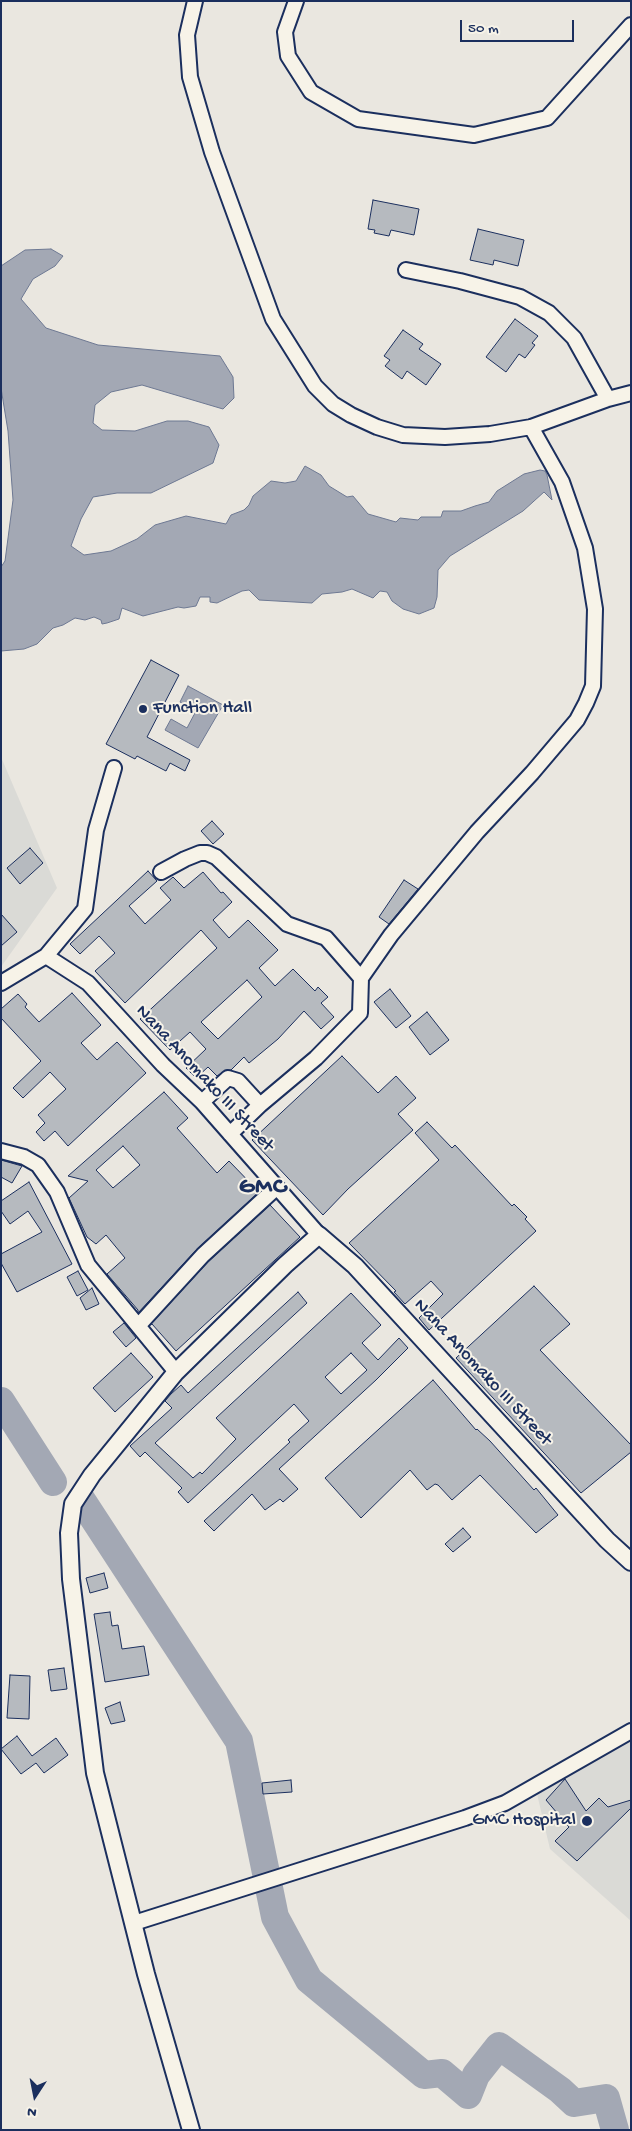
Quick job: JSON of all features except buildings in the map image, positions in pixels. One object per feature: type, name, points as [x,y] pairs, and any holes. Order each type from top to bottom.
[{"type":"street","points":[[195,1],[187,35],[190,77],[212,152],[273,319],[315,386],[333,404],[377,427],[402,435],[445,437],[490,434],[531,427],[608,399],[631,393]]},
{"type":"street","points":[[296,1],[286,32],[288,56],[311,92],[358,118],[474,135],[547,118],[631,25]]},
{"type":"street","points":[[406,270],[460,280],[520,297],[549,312],[574,338],[608,399]]},
{"type":"street","points":[[230,1134],[260,1105],[316,1058],[360,1013],[361,978],[391,935],[431,886],[577,720],[593,686],[595,609],[586,548],[562,482],[531,427]]},
{"type":"street","points":[[1,982],[46,956],[85,909],[96,830],[114,768]]},
{"type":"street","points":[[161,872],[185,858],[200,853],[207,853],[216,857],[286,924],[326,938],[361,978]]},
{"type":"street","name":"Nana Anomako III Street","points":[[46,956],[88,983],[163,1065],[202,1102],[319,1235],[355,1266],[607,1540],[631,1562]]},
{"type":"street","points":[[202,1102],[228,1078],[233,1078],[260,1105]]},
{"type":"street","points":[[1,1151],[24,1156],[38,1164],[60,1198],[88,1265],[176,1372]]},
{"type":"street","points":[[139,1325],[202,1256],[277,1187]]},
{"type":"street","points":[[191,2130],[160,2024],[95,1773],[71,1579],[69,1520],[73,1504],[92,1475],[176,1372],[285,1265],[319,1235]]},
{"type":"street","points":[[134,1923],[465,1818],[505,1803],[631,1731]]},
{"type":"shaded area","points":[[51,249],[63,256],[55,266],[33,279],[21,299],[46,328],[98,345],[220,356],[233,377],[234,398],[223,409],[142,385],[111,392],[95,405],[93,423],[102,430],[135,431],[167,421],[188,421],[209,427],[219,445],[213,463],[151,493],[117,493],[93,497],[81,519],[71,546],[84,555],[111,551],[137,539],[155,525],[186,516],[226,524],[231,515],[244,510],[249,505],[253,496],[271,481],[285,483],[296,481],[305,466],[321,475],[329,486],[347,497],[353,496],[368,514],[396,522],[400,518],[418,520],[421,517],[441,517],[443,511],[461,511],[489,502],[497,491],[524,474],[540,470],[545,471],[547,475],[552,500],[544,492],[523,511],[450,556],[438,570],[437,597],[434,608],[419,614],[403,609],[392,601],[387,592],[380,591],[373,598],[352,589],[322,594],[312,603],[259,600],[249,590],[242,591],[217,603],[210,602],[210,597],[200,597],[196,606],[178,607],[143,616],[122,608],[119,619],[102,624],[101,620],[94,617],[85,620],[75,618],[53,628],[37,644],[24,649],[1,651],[1,567],[5,561],[13,500],[8,431],[1,388],[1,266],[25,250]]},
{"type":"shaded area","points":[[188,686],[223,705],[198,748],[165,730],[171,719],[187,728],[196,711],[180,702]]},
{"type":"shaded area","points":[[1,757],[57,888],[1,967]]},
{"type":"shaded area","name":"GMC Hospital","points":[[631,1728],[631,1921],[550,1849],[537,1794]]},
{"type":"waterway","points":[[1,1401],[53,1482]]},
{"type":"waterway","points":[[81,1499],[239,1741],[275,1917],[309,1980],[424,2075],[442,2073],[468,2095],[476,2075],[499,2046],[560,2090],[574,2103],[606,2098],[615,2130]]},
{"type":"place","name":"Function Hall","points":[[143,709]]},
{"type":"place","name":"GMC Hospital","points":[[587,1821]]},
{"type":"district","name":"GMC","points":[[263,1188]]}]
